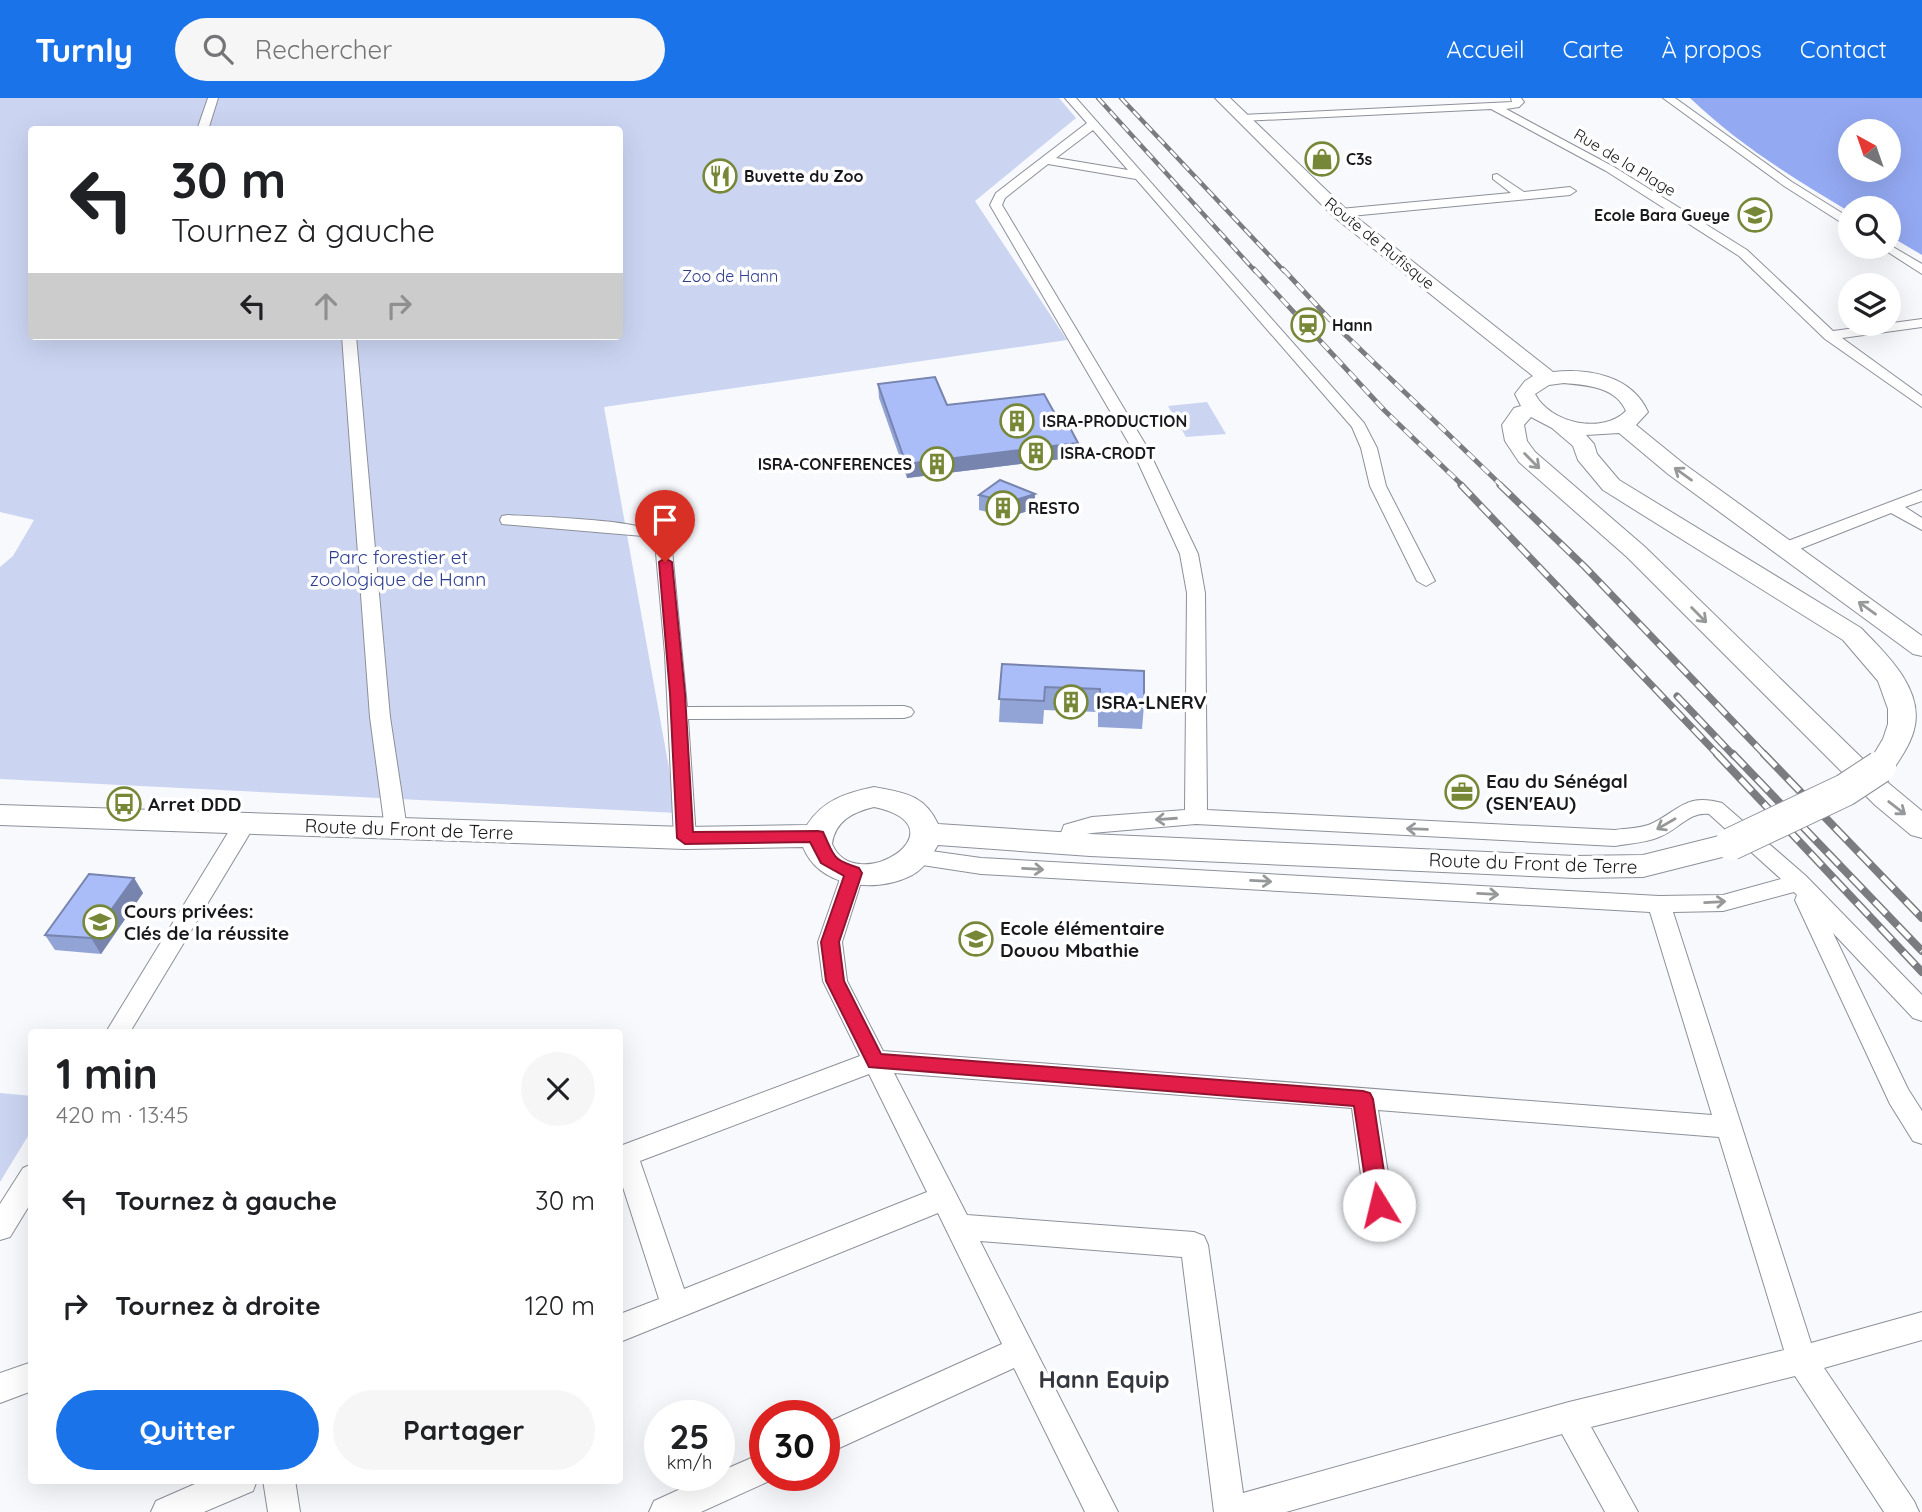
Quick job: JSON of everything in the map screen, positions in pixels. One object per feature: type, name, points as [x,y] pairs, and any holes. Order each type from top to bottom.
[{"type":"main road","name":"Route de Rufisque","points":[[1222,98],[1339,213],[1548,378]]},
{"type":"main road","points":[[1602,433],[1633,419],[1637,412],[1635,404],[1627,395],[1599,381],[1573,377],[1548,378],[1529,387],[1525,394],[1533,409],[1522,413],[1513,425],[1516,441],[1527,457],[1636,552],[1885,798],[1922,827]]},
{"type":"main road","name":"Route du Front de Terre","points":[[922,846],[984,852],[1068,843],[1575,867],[1643,866],[1731,844],[1845,790],[1880,767],[1898,736],[1902,708],[1894,682],[1877,659],[1852,634],[1611,485],[1586,455],[1602,433],[1559,424],[1533,409]]},
{"type":"main road","points":[[1602,433],[1676,469],[1922,648]]},
{"type":"main road","points":[[874,797],[888,798],[911,807],[926,824],[922,846],[888,873],[853,873],[827,859],[820,848],[818,836],[820,826],[835,809],[846,802],[874,797]]},
{"type":"main road","name":"Route du Front de Terre","points":[[0,815],[685,838],[818,836]]},
{"type":"street","points":[[204,126],[214,98]]},
{"type":"street","points":[[1070,98],[1141,176],[1258,315],[1359,426],[1369,448],[1378,486],[1426,581]]},
{"type":"street","points":[[1459,98],[1475,107]]},
{"type":"street","points":[[1242,118],[1493,106],[1517,104],[1519,102],[1516,98]]},
{"type":"street","points":[[1668,98],[1788,184],[1838,215]]},
{"type":"street","points":[[1373,100],[1380,111]]},
{"type":"street","name":"Rue de la Plage","points":[[1493,106],[1610,169],[1743,253],[1830,336],[1877,373],[1922,403]]},
{"type":"street","points":[[1093,124],[1000,196],[996,205],[1139,447],[1189,554],[1196,593],[1196,817]]},
{"type":"street","points":[[1045,160],[1141,176]]},
{"type":"street","points":[[1497,177],[1522,196]]},
{"type":"street","points":[[1339,213],[1570,191]]},
{"type":"street","points":[[1901,257],[1922,270]]},
{"type":"street","points":[[1830,336],[1922,323]]},
{"type":"street","points":[[349,340],[380,717],[396,829]]},
{"type":"street","points":[[1786,548],[1922,495]]},
{"type":"street","points":[[1893,507],[1922,525]]},
{"type":"street","points":[[508,520],[646,531],[663,539],[679,713],[685,838]]},
{"type":"street","points":[[679,713],[904,712]]},
{"type":"street","points":[[1068,843],[1072,830],[1092,825],[1196,817],[1615,838],[1649,833],[1672,822],[1690,806],[1703,805],[1715,808],[1798,882],[1922,1011]]},
{"type":"street","points":[[120,1029],[245,823]]},
{"type":"street","points":[[984,852],[1659,904],[1723,903],[1764,894],[1798,882]]},
{"type":"street","points":[[853,873],[830,942],[835,981],[1102,1512]]},
{"type":"street","points":[[1798,882],[1899,1096],[1922,1133]]},
{"type":"street","points":[[1659,904],[1802,1360],[1903,1512]]},
{"type":"street","points":[[623,1156],[876,1061],[1730,1127]]},
{"type":"street","points":[[1363,1099],[1379,1205]]},
{"type":"street","points":[[623,1159],[676,1306]]},
{"type":"street","points":[[0,1228],[28,1182]]},
{"type":"street","points":[[623,1327],[944,1198]]},
{"type":"street","points":[[959,1227],[1194,1245],[1230,1512],[1569,1417],[1802,1360],[1922,1326]]},
{"type":"street","points":[[840,1433],[1021,1350]]},
{"type":"street","points":[[0,1388],[28,1378]]},
{"type":"street","points":[[1569,1417],[1622,1512]]},
{"type":"street","points":[[665,1512],[749,1474]]},
{"type":"street","points":[[167,1512],[233,1484]]},
{"type":"street","points":[[280,1484],[284,1512]]},
{"type":"green space","name":"Parc forestier et zoologique de Hann","points":[[0,98],[1059,98],[1076,118],[975,201],[1067,340],[604,407],[677,813],[0,779],[0,567],[13,556],[34,520],[0,512]]},
{"type":"green space","points":[[1207,402],[1226,434],[1186,437],[1168,406]]},
{"type":"green space","points":[[0,1093],[28,1096],[28,1136],[0,1182]]},
{"type":"water","points":[[1690,98],[1922,98],[1922,255],[1901,243],[1901,196],[1838,196],[1838,205],[1727,130]]},
{"type":"building","points":[[935,377],[947,405],[1044,394],[1060,423],[1067,422],[1078,443],[906,464],[878,384]]},
{"type":"building","points":[[1000,480],[1035,494],[1009,502],[979,495]]},
{"type":"building","points":[[1002,664],[1144,671],[1144,705],[1100,703],[1100,689],[1045,687],[1044,701],[999,699]]},
{"type":"building","points":[[89,874],[134,878],[91,938],[45,935]]},
{"type":"railway","points":[[1098,98],[1255,271]]},
{"type":"railway","points":[[1121,98],[1284,271]]},
{"type":"railway","points":[[1254,269],[1384,410],[1463,486]]},
{"type":"railway","points":[[1283,269],[1336,326],[1502,486]]},
{"type":"railway","points":[[1461,485],[1719,756]]},
{"type":"railway","points":[[1500,485],[1585,567],[1766,756]]},
{"type":"railway","points":[[1677,696],[1734,756]]},
{"type":"railway","points":[[1717,754],[1922,972]]},
{"type":"railway","points":[[1733,754],[1922,951]]},
{"type":"railway","points":[[1764,754],[1922,918]]},
{"type":"place","name":"C3s","points":[[1322,159]]},
{"type":"place","name":"Buvette du Zoo","points":[[720,176]]},
{"type":"place","name":"Ecole Bara Gueye","points":[[1755,215]]},
{"type":"place","name":"Hann","points":[[1308,325]]},
{"type":"place","name":"ISRA-PRODUCTION","points":[[1017,421]]},
{"type":"place","name":"ISRA-CRODT","points":[[1036,453]]},
{"type":"place","name":"ISRA-CONFERENCES","points":[[937,464]]},
{"type":"place","name":"RESTO","points":[[1003,508]]},
{"type":"place","name":"ISRA-LNERV","points":[[1071,702]]},
{"type":"place","name":"Eau du Sénégal (SEN'EAU)","points":[[1462,792]]},
{"type":"place","name":"Arret DDD","points":[[124,804]]},
{"type":"place","name":"Cours privées: Clés de la réussite","points":[[100,922]]},
{"type":"place","name":"Ecole élémentaire Douou Mbathie","points":[[976,939]]},
{"type":"district","name":"Hann Equip","points":[[1104,1380]]},
{"type":"route","points":[[665,562],[677,694],[685,838],[818,836],[820,848],[827,859],[853,873],[830,942],[835,981],[876,1061],[1363,1099],[1379,1205]]},
{"type":"park label","name":"Zoo de Hann","points":[[730,276]]}]
